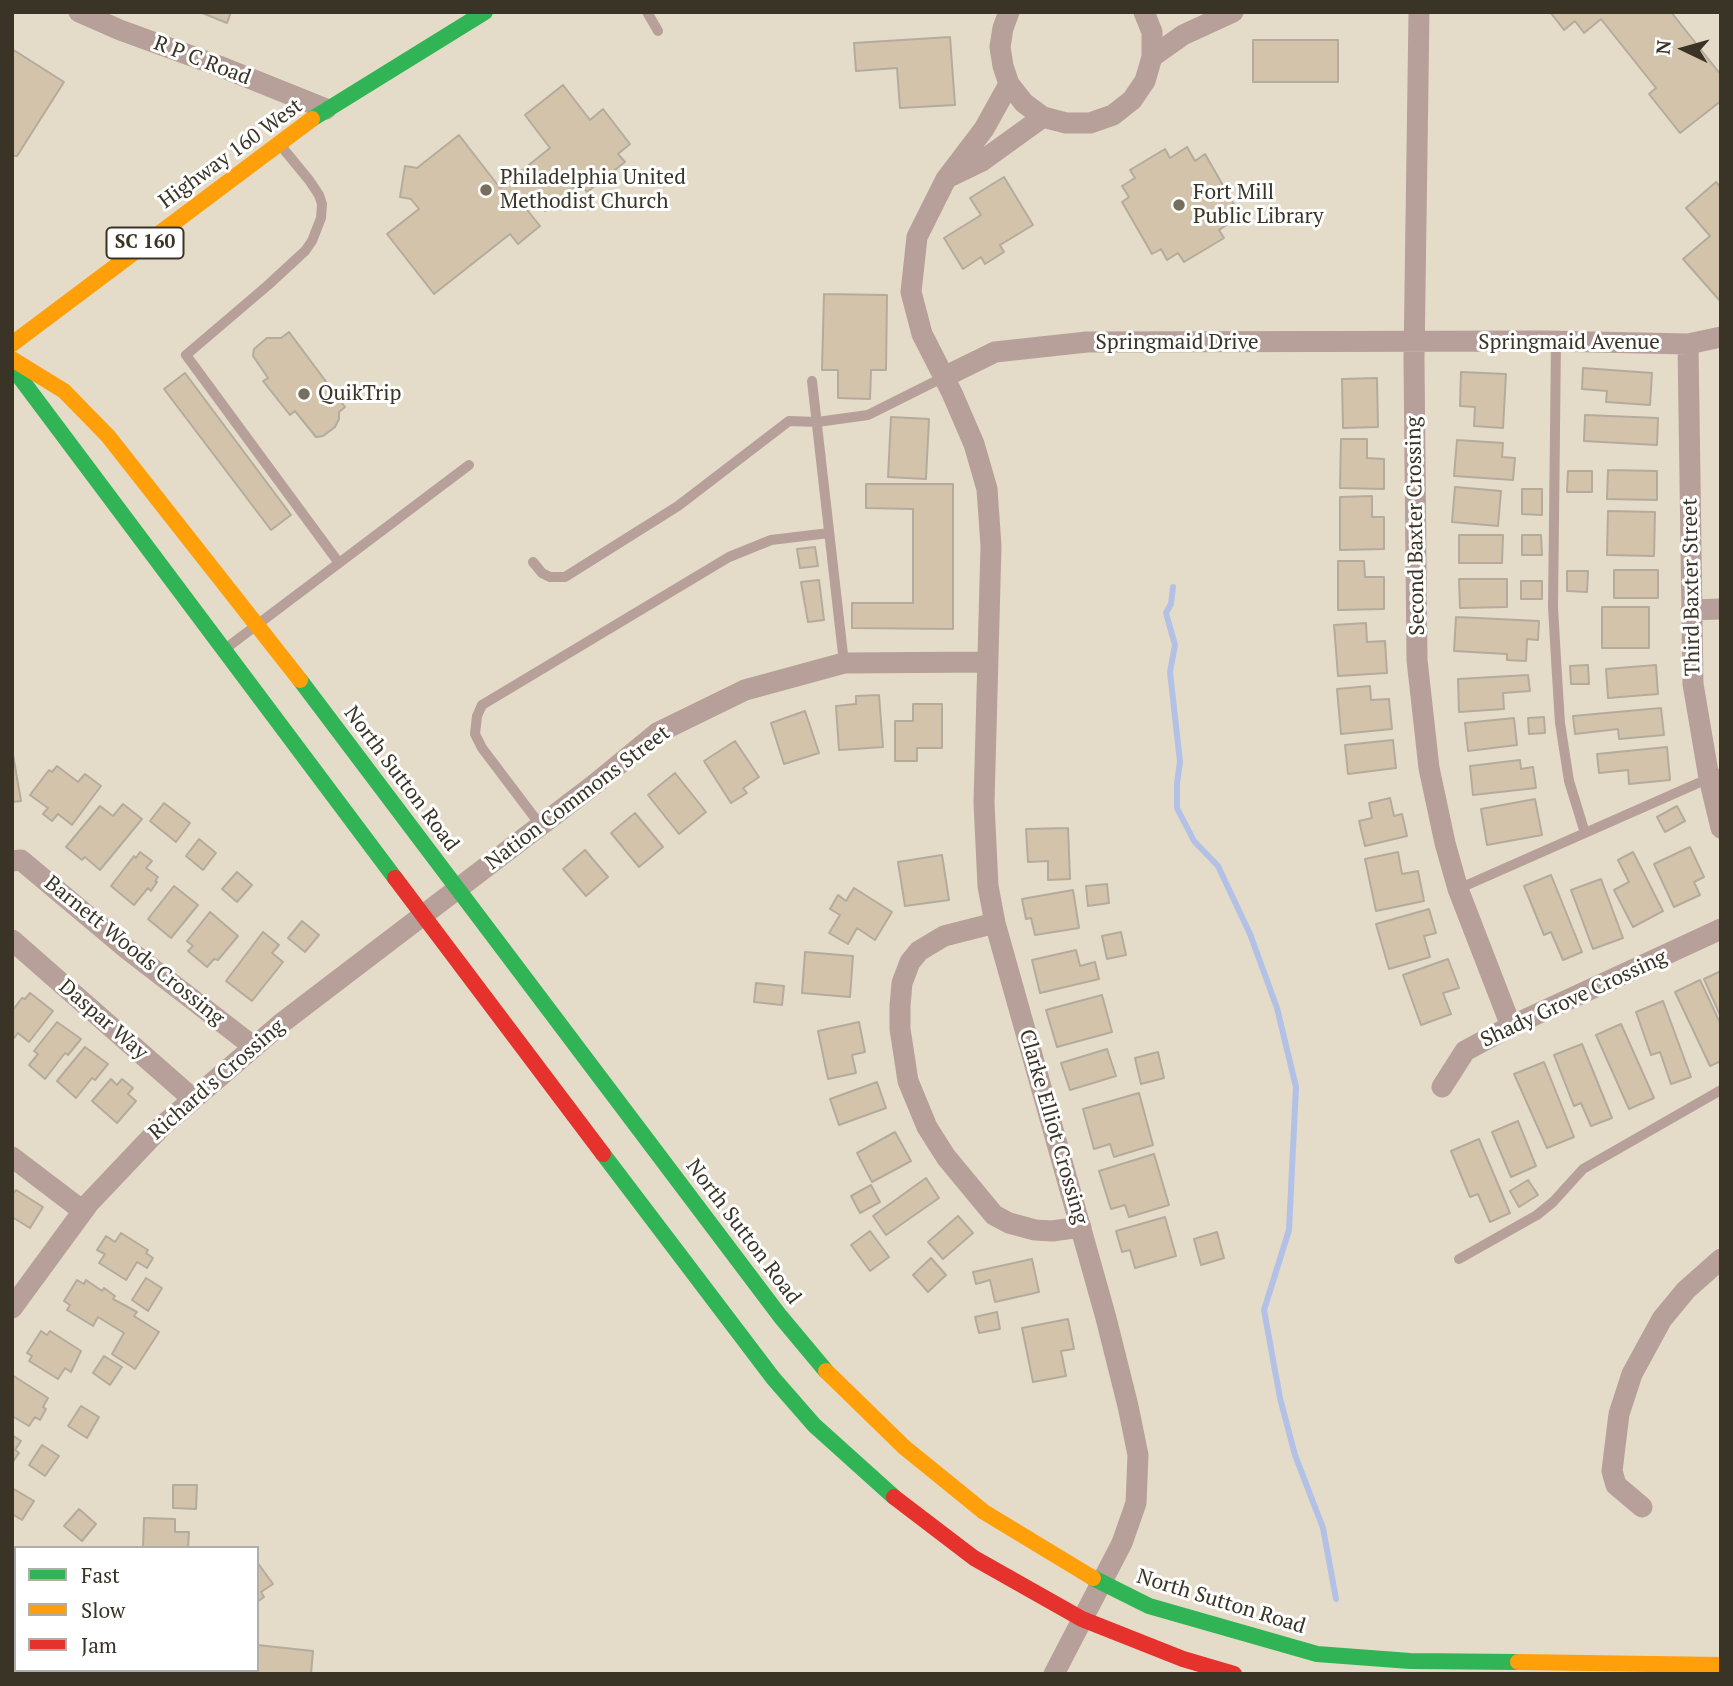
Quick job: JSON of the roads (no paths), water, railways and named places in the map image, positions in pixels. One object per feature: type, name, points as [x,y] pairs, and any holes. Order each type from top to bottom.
[{"type":"main road","name":"Highway 160 West","points":[[12,344],[326,109],[485,12]]},
{"type":"main road","name":"North Sutton Road","points":[[12,359],[64,391],[108,436],[258,624],[780,1316],[830,1375],[904,1447],[984,1512],[1100,1583],[1149,1606],[1317,1654],[1410,1661],[1721,1665]]},
{"type":"main road","points":[[12,367],[750,1349],[814,1425],[915,1515],[974,1558],[1082,1619],[1183,1659],[1234,1674]]},
{"type":"street","name":"R P C Road","points":[[79,12],[326,109]]},
{"type":"street","points":[[1009,12],[1000,47],[1009,84],[1024,103],[1043,117],[1066,124],[1090,123],[1113,115],[1132,100],[1145,80],[1152,57],[1152,32],[1144,12]]},
{"type":"street","points":[[1152,57],[1183,34],[1233,12]]},
{"type":"street","name":"Second Baxter Crossing","points":[[1419,12],[1417,660],[1429,768],[1445,843],[1458,889],[1511,1026]]},
{"type":"street","name":"Clarke Elliot Crossing","points":[[1009,84],[984,129],[946,179],[917,237],[911,292],[922,334],[974,444],[987,489],[991,546],[984,803],[988,886],[995,923],[1081,1227],[1128,1406],[1138,1455],[1136,1503],[1122,1544],[1054,1674]]},
{"type":"street","points":[[946,179],[982,160],[1043,117]]},
{"type":"street","name":"Springmaid Avenue","points":[[1416,343],[1556,341],[1688,344],[1721,337]]},
{"type":"street","name":"Springmaid Drive","points":[[944,377],[995,352],[1087,342],[1416,343]]},
{"type":"street","name":"Third Baxter Street","points":[[1688,344],[1693,684],[1715,776],[1721,828]]},
{"type":"street","points":[[1691,610],[1721,609]]},
{"type":"street","name":"Nation Commons Street","points":[[458,889],[657,733],[745,690],[845,663],[987,662]]},
{"type":"street","name":"Barnett Woods Crossing","points":[[12,861],[21,860],[127,949],[254,1047]]},
{"type":"street","name":"Richard's Crossing","points":[[12,1308],[83,1212],[161,1127],[283,1022],[458,889]]},
{"type":"street","points":[[995,923],[944,936],[919,951],[910,962],[902,983],[900,1006],[900,1029],[908,1082],[927,1127],[953,1165],[994,1214],[1009,1223],[1035,1230],[1052,1231],[1081,1227]]},
{"type":"street","name":"Shady Grove Crossing","points":[[1442,1087],[1465,1051],[1511,1026],[1721,929]]},
{"type":"street","name":"Daspar Way","points":[[12,940],[193,1099]]},
{"type":"street","points":[[12,1157],[83,1212]]},
{"type":"street","points":[[1642,1507],[1616,1485],[1612,1471],[1619,1414],[1643,1353],[1662,1319],[1686,1290],[1721,1259]]},
{"type":"lane","points":[[647,12],[658,32]]},
{"type":"lane","points":[[279,144],[319,195],[322,204],[318,228],[305,251],[186,355],[339,563]]},
{"type":"lane","points":[[1556,341],[1553,607],[1556,659],[1560,723],[1569,781],[1585,833]]},
{"type":"lane","points":[[533,562],[542,573],[550,577],[565,577],[678,506],[782,425],[796,420],[817,422],[868,415],[944,377]]},
{"type":"lane","points":[[812,381],[845,663]]},
{"type":"lane","points":[[223,650],[469,465]]},
{"type":"lane","points":[[541,826],[482,748],[475,734],[477,716],[482,705],[729,557],[771,540],[829,533]]},
{"type":"lane","points":[[1458,889],[1715,776]]},
{"type":"lane","points":[[1459,1259],[1537,1215],[1553,1202],[1583,1169],[1721,1090]]},
{"type":"waterway","points":[[1173,587],[1171,604],[1166,613],[1175,645],[1170,672],[1180,762],[1177,808],[1194,841],[1218,866],[1250,934],[1277,1008],[1296,1087],[1289,1230],[1264,1310],[1280,1398],[1295,1455],[1323,1528],[1336,1599]]},
{"type":"place","name":"Philadelphia United Methodist Church","points":[[486,190]]},
{"type":"place","name":"Fort Mill Public Library","points":[[1179,205]]},
{"type":"place","name":"QuikTrip","points":[[304,394]]}]
